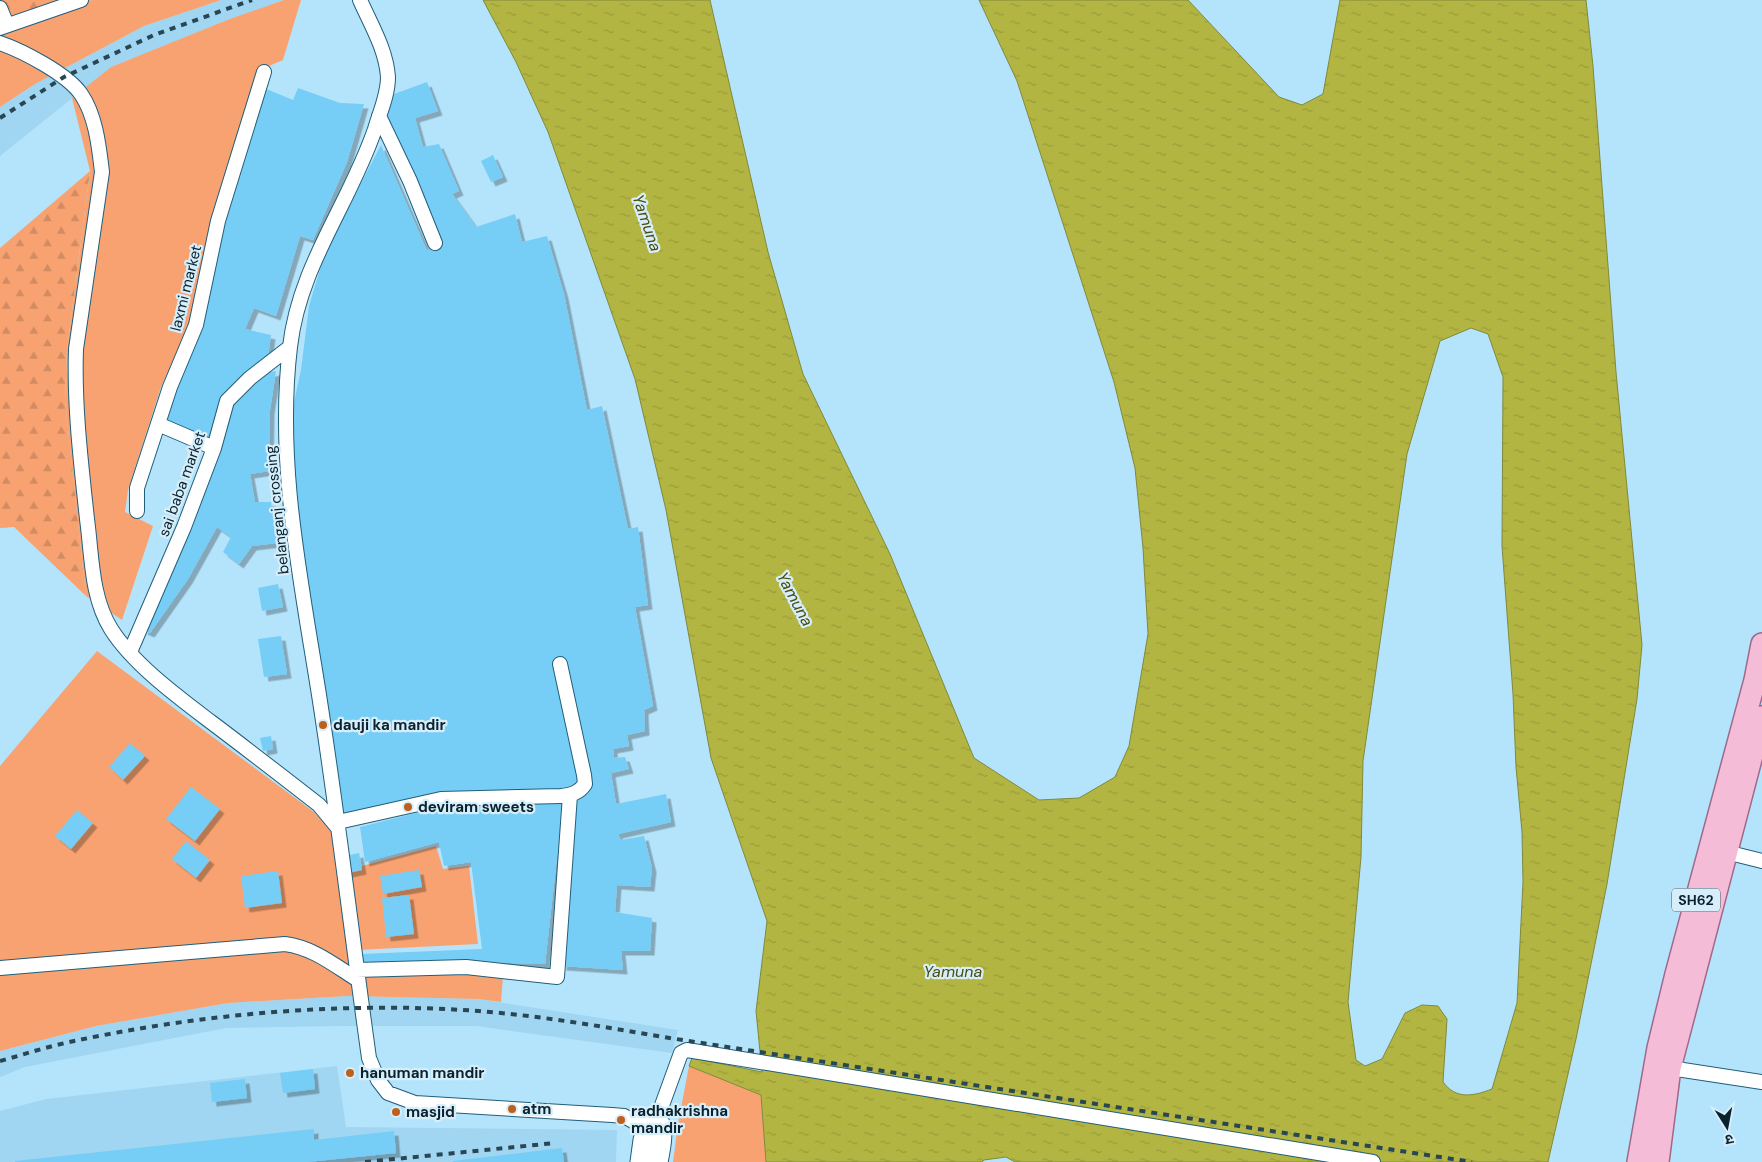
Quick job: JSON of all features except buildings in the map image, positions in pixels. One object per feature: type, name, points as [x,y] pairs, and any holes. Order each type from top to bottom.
[{"type":"main road","name":"SH62","points":[[1638,1162],[1658,1048],[1762,644]]},
{"type":"main road","name":"SH62","points":[[1658,1162],[1670,1068],[1726,852],[1758,749],[1762,717]]},
{"type":"main road","points":[[640,1162],[643,1140],[652,1124],[661,1124],[662,1131],[658,1162]]},
{"type":"street","points":[[0,8],[4,27],[62,3],[81,0]]},
{"type":"street","name":"belanganj crossing","points":[[360,0],[383,51],[388,74],[386,93],[366,153],[310,267],[296,308],[290,347],[286,407],[287,478],[338,826],[369,1058],[378,1080],[388,1093],[415,1103],[618,1115],[652,1124]]},
{"type":"street","points":[[0,42],[20,50],[64,77],[81,93],[89,110],[98,143],[102,172],[76,350],[76,398],[95,589],[98,603],[111,629],[130,652],[170,691],[319,805],[338,826],[441,799],[570,795],[581,790],[585,784],[560,664]]},
{"type":"street","name":"laxmi market","points":[[137,511],[137,488],[170,387],[196,325],[218,221],[264,72]]},
{"type":"street","points":[[379,116],[410,181],[435,243]]},
{"type":"street","name":"sai baba market","points":[[130,652],[184,527],[214,448],[227,401],[250,378],[290,347]]},
{"type":"street","points":[[158,424],[214,448]]},
{"type":"street","points":[[0,968],[285,944],[300,946],[314,952],[357,975],[466,967],[557,977],[570,795]]},
{"type":"street","points":[[1726,852],[1762,861]]},
{"type":"street","points":[[652,1124],[680,1053],[686,1050],[1373,1162]]},
{"type":"street","points":[[1670,1068],[1762,1082]]},
{"type":"shaded area","points":[[221,0],[284,0],[227,20],[111,67],[0,156],[0,107],[35,84],[144,26]]},
{"type":"shaded area","points":[[348,996],[478,999],[678,1030],[672,1053],[476,1026],[226,1028],[25,1067],[0,1077],[0,1051],[96,1026],[228,1003]]},
{"type":"shaded area","points":[[337,1066],[346,1127],[617,1130],[616,1162],[0,1162],[0,1111],[46,1099]]},
{"type":"green space","points":[[0,0],[93,0],[0,33]]},
{"type":"green space","points":[[93,0],[221,0],[144,26],[35,84],[0,107],[0,33]]},
{"type":"green space","points":[[284,0],[301,0],[283,60],[257,71],[191,321],[161,387],[128,490],[125,512],[153,526],[122,620],[86,596],[65,402],[67,350],[90,171],[72,98],[111,67],[227,20]]},
{"type":"green space","points":[[90,171],[67,350],[65,401],[86,596],[14,527],[0,528],[0,248]]},
{"type":"green space","points":[[97,651],[314,812],[334,832],[336,873],[436,846],[443,869],[469,866],[478,944],[357,950],[361,974],[465,970],[503,977],[501,1002],[478,999],[348,996],[228,1003],[96,1026],[0,1051],[0,766]]},
{"type":"green space","points":[[689,1066],[761,1095],[766,1162],[673,1162]]},
{"type":"water","name":"Yamuna","points":[[483,0],[710,0],[768,252],[803,374],[890,554],[974,758],[1039,800],[1079,798],[1115,777],[1129,746],[1148,634],[1143,548],[1135,468],[1114,382],[1017,81],[979,0],[1188,0],[1279,97],[1302,105],[1323,94],[1340,0],[1586,0],[1593,66],[1616,372],[1642,645],[1637,699],[1607,884],[1576,1039],[1548,1162],[1015,1162],[1006,1157],[984,1160],[982,1162],[766,1162],[761,1095],[689,1066],[692,1058],[762,1072],[756,1011],[767,921],[711,758],[666,510],[635,379],[548,132],[516,62]],"holes":[[[1471,328],[1488,334],[1503,377],[1502,546],[1522,832],[1523,882],[1517,1003],[1492,1089],[1466,1095],[1454,1092],[1443,1082],[1447,1019],[1438,1006],[1422,1005],[1405,1013],[1382,1059],[1365,1066],[1356,1060],[1348,1002],[1361,857],[1363,761],[1407,454],[1440,341]]]},
{"type":"railway","points":[[0,118],[64,77],[154,35],[252,0]]},
{"type":"railway","points":[[0,1061],[57,1045],[115,1033],[218,1017],[323,1009],[427,1008],[478,1011],[577,1023],[1472,1162]]},
{"type":"railway","points":[[365,1162],[555,1143]]},
{"type":"place","name":"dauji ka mandir","points":[[323,725]]},
{"type":"place","name":"deviram sweets","points":[[408,807]]},
{"type":"place","name":"hanuman mandir","points":[[350,1073]]},
{"type":"place","name":"atm","points":[[512,1109]]},
{"type":"place","name":"masjid","points":[[396,1112]]},
{"type":"place","name":"radhakrishna mandir","points":[[621,1120]]}]
